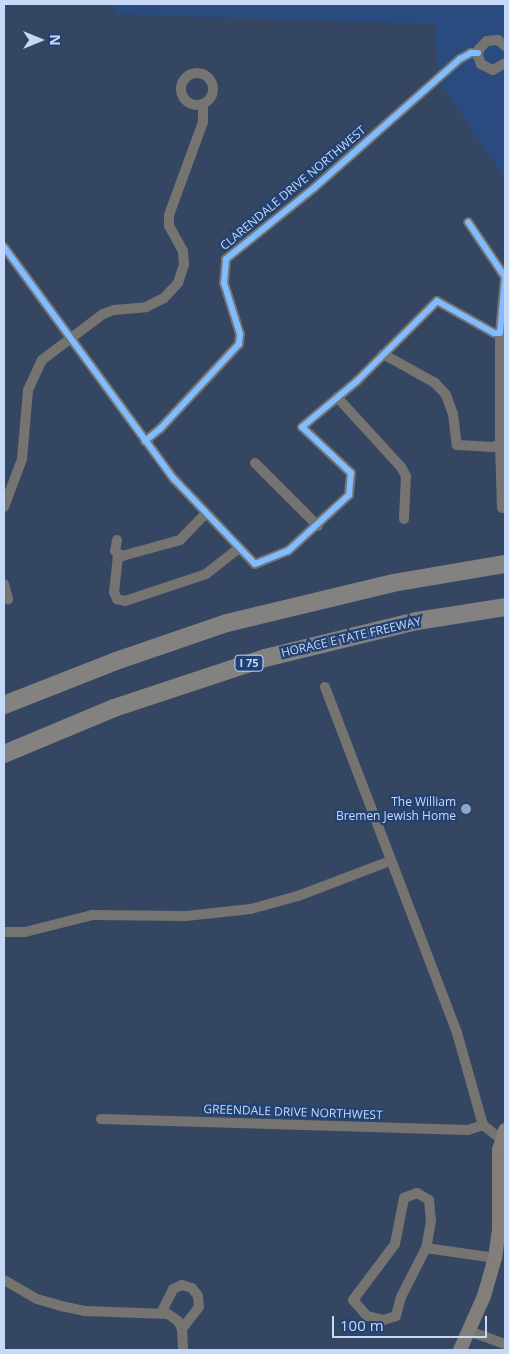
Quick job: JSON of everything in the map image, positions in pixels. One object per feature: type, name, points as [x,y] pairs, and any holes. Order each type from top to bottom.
[{"type":"highway","points":[[4,705],[149,649],[227,623],[393,583],[505,564]]},
{"type":"highway","name":"HORACE E TATE FREEWAY","points":[[4,754],[130,702],[265,658],[417,621],[505,607]]},
{"type":"main road","points":[[460,1350],[469,1331],[495,1258],[499,1230],[503,1134]]},
{"type":"street","name":"CLARENDALE DRIVE NORTHWEST","points":[[145,441],[160,429],[239,344],[240,334],[224,283],[226,259],[314,188],[460,60],[471,53],[478,53],[484,43],[493,40],[505,46]]},
{"type":"street","points":[[478,53],[486,68],[493,70],[505,63]]},
{"type":"street","points":[[4,507],[22,459],[26,402],[32,377],[42,360],[103,314],[114,310],[146,307],[164,298],[178,283],[184,266],[183,251],[169,226],[169,215],[203,122],[203,104]]},
{"type":"street","points":[[468,222],[505,277],[500,333],[502,508]]},
{"type":"street","points":[[4,247],[145,441],[206,514],[255,564],[288,551],[318,526],[349,495],[351,473],[302,427],[337,397],[437,301],[494,333],[500,333]]},
{"type":"street","points":[[383,354],[435,383],[446,395],[454,414],[457,445],[493,448],[500,444]]},
{"type":"street","points":[[337,397],[406,476],[404,519]]},
{"type":"street","points":[[255,463],[318,526]]},
{"type":"street","points":[[118,556],[180,540],[206,514]]},
{"type":"street","points":[[117,540],[115,551],[118,556],[114,592],[117,599],[125,601],[206,574],[239,548]]},
{"type":"street","points":[[4,584],[8,599]]},
{"type":"street","points":[[325,688],[390,861],[458,1033],[484,1125],[503,1134]]},
{"type":"street","points":[[4,932],[25,932],[92,914],[186,916],[251,909],[298,896],[390,861]]},
{"type":"street","name":"GREENDALE DRIVE NORTHWEST","points":[[101,1119],[468,1130],[484,1125]]},
{"type":"street","points":[[417,1193],[429,1200],[431,1221],[426,1248],[401,1297],[396,1316],[384,1320],[367,1316],[353,1300],[395,1244],[404,1198],[417,1193]]},
{"type":"street","points":[[426,1248],[495,1258]]},
{"type":"street","points":[[4,1280],[38,1299],[61,1306],[85,1311],[161,1313],[174,1317],[182,1329],[183,1350]]},
{"type":"street","points":[[161,1313],[173,1289],[182,1285],[192,1288],[198,1296],[199,1306],[182,1329]]},
{"type":"street","points":[[469,1331],[505,1344]]},
{"type":"shaded area","points":[[115,4],[505,4],[505,179],[438,80],[435,24],[114,14]]},
{"type":"cycle path","points":[[145,441],[160,429],[239,344],[240,334],[224,283],[226,259],[314,188],[460,59],[471,53],[478,53]]},
{"type":"cycle path","points":[[4,247],[174,479],[255,564],[288,551],[349,495],[351,473],[302,427],[357,381],[437,301],[494,333],[500,333],[505,277],[468,222]]},
{"type":"place","name":"The William Bremen Jewish Home","points":[[466,809]]}]
